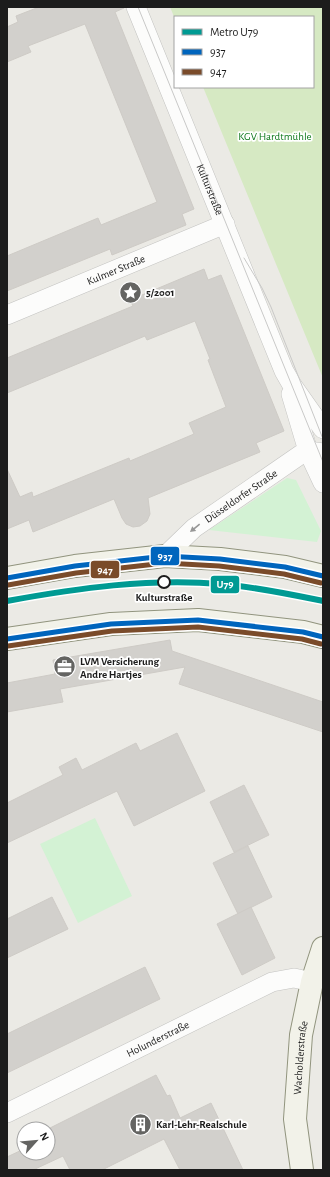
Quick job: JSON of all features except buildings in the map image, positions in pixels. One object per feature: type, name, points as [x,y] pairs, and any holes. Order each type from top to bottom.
[{"type":"main road","points":[[7,578],[75,566],[165,556],[220,559],[285,567],[323,576]]},
{"type":"main road","points":[[7,639],[110,624],[198,620],[303,632],[323,637]]},
{"type":"main road","name":"Wacholderstraße","points":[[302,1170],[295,1119],[301,1035],[312,982],[323,948]]},
{"type":"street","name":"Kulturstraße","points":[[136,7],[288,378],[316,452],[323,482]]},
{"type":"street","name":"Kulmer Straße","points":[[7,314],[225,224]]},
{"type":"street","name":"Kulturstraße","points":[[288,378],[323,429]]},
{"type":"street","name":"Düsseldorfer Straße","points":[[165,556],[194,528],[316,452]]},
{"type":"street","name":"Holunderstraße","points":[[7,1112],[272,982],[294,978],[312,982]]},
{"type":"green space","name":"KGV Hardtmühle","points":[[170,7],[323,7],[323,378],[203,88],[314,88],[314,16],[174,17]]},
{"type":"green space","points":[[287,478],[296,480],[321,531],[317,542],[209,530]]},
{"type":"green space","points":[[95,818],[132,896],[78,923],[40,844]]},
{"type":"tram line","points":[[138,7],[323,462]]},
{"type":"tram line","points":[[244,258],[262,288],[271,307],[323,439]]},
{"type":"metro line","name":"U79","points":[[7,601],[87,588],[167,582],[194,582],[234,585],[323,601]]},
{"type":"transit line","name":"937","points":[[7,578],[75,566],[165,556],[220,559],[285,567],[323,576]]},
{"type":"transit line","name":"947","points":[[8,585],[76,573],[165,563],[219,566],[284,574],[321,583]]},
{"type":"transit line","name":"937","points":[[7,639],[111,624],[198,620],[303,632],[323,637]]},
{"type":"transit line","name":"947","points":[[8,646],[112,631],[198,627],[302,639],[321,644]]},
{"type":"place","name":"5/2001","points":[[131,292]]},
{"type":"place","name":"Kulturstraße","points":[[164,582]]},
{"type":"place","name":"LVM Versicherung Andre Hartjes","points":[[65,667]]},
{"type":"place","name":"Karl-Lehr-Realschule","points":[[140,1124]]}]
